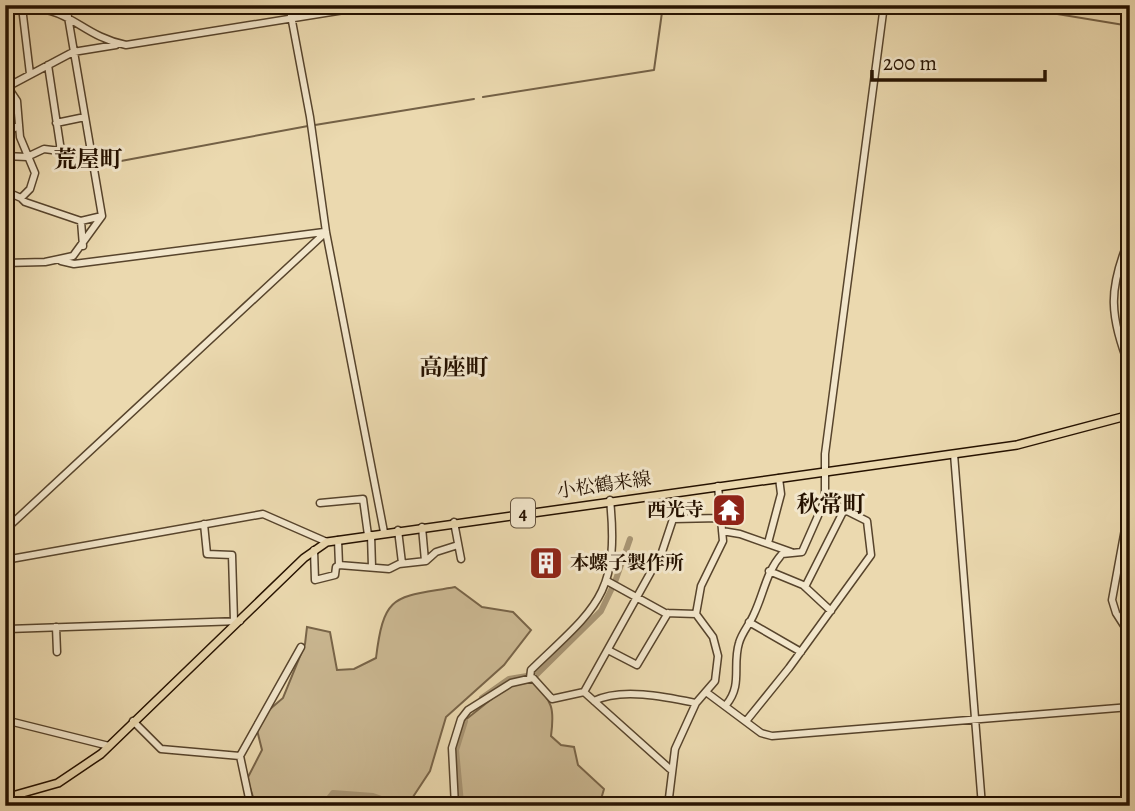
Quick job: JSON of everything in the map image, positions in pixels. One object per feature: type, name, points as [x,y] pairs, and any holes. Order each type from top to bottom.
[{"type":"main road","name":"小松鶴来線","points":[[8,797],[58,783],[109,746],[237,621],[314,550],[327,542],[610,500],[1017,445],[1130,415]]},
{"type":"main road","points":[[21,795],[21,806]]},
{"type":"street","points":[[289,5],[310,117],[326,232],[384,532]]},
{"type":"street","points":[[22,198],[30,190],[36,173],[27,157],[18,126],[18,101],[6,87],[73,52],[375,5]]},
{"type":"street","points":[[726,705],[734,696],[738,678],[736,653],[739,639],[750,622],[769,571],[782,554],[803,552],[825,500],[824,472],[884,5]]},
{"type":"street","points":[[5,10],[22,7],[67,9],[98,35],[120,44]]},
{"type":"street","points":[[22,7],[30,74]]},
{"type":"street","points":[[57,261],[73,256],[83,246],[102,216],[67,9]]},
{"type":"street","points":[[48,65],[61,151]]},
{"type":"street","points":[[56,123],[85,117]]},
{"type":"street","points":[[5,132],[18,126]]},
{"type":"street","points":[[5,156],[27,157],[44,149],[92,155]]},
{"type":"street","points":[[5,191],[25,202],[81,221],[102,216]]},
{"type":"street","points":[[81,221],[83,246]]},
{"type":"street","points":[[5,263],[57,261],[75,264],[326,232]]},
{"type":"street","points":[[5,530],[326,232]]},
{"type":"street","points":[[1130,237],[1119,259],[1111,295],[1115,325],[1130,369]]},
{"type":"street","points":[[954,454],[982,806]]},
{"type":"street","points":[[768,543],[781,494],[779,478]]},
{"type":"street","points":[[668,806],[670,769],[675,749],[696,703],[715,681],[718,656],[713,637],[696,614],[701,586],[723,541],[718,486]]},
{"type":"street","points":[[320,503],[363,499],[370,535],[372,567]]},
{"type":"street","points":[[530,678],[531,670],[587,615],[607,581],[614,553],[610,500]]},
{"type":"street","points":[[747,720],[801,652],[871,555],[867,521],[825,500]]},
{"type":"street","points":[[1130,502],[1112,600],[1116,613],[1130,635]]},
{"type":"street","points":[[805,587],[844,510]]},
{"type":"street","points":[[6,560],[263,514],[327,542]]},
{"type":"street","points":[[530,678],[552,699],[584,692],[662,552],[673,519],[720,518]]},
{"type":"street","points":[[454,522],[461,559]]},
{"type":"street","points":[[8,629],[237,621],[232,555],[206,554],[204,524]]},
{"type":"street","points":[[422,527],[425,561]]},
{"type":"street","points":[[398,530],[402,563]]},
{"type":"street","points":[[722,531],[768,543],[793,553]]},
{"type":"street","points":[[314,550],[314,580],[335,575],[339,565],[338,540]]},
{"type":"street","points":[[5,541],[8,797]]},
{"type":"street","points":[[339,565],[389,569],[402,563],[425,561],[436,552],[458,545]]},
{"type":"street","points":[[769,571],[805,587],[831,611]]},
{"type":"street","points":[[607,581],[668,613],[696,614]]},
{"type":"street","points":[[608,650],[637,665],[668,613]]},
{"type":"street","points":[[750,622],[801,652]]},
{"type":"street","points":[[57,627],[57,652]]},
{"type":"street","points":[[254,806],[250,803],[240,756],[301,647]]},
{"type":"street","points":[[455,806],[452,748],[461,719],[468,710],[511,683],[530,678]]},
{"type":"street","points":[[584,692],[670,769]]},
{"type":"street","points":[[706,692],[761,733],[772,736],[1130,707]]},
{"type":"street","points":[[594,702],[618,695],[673,698],[696,703]]},
{"type":"street","points":[[8,717],[109,746]]},
{"type":"street","points":[[133,721],[161,749],[240,756]]},
{"type":"shaded area","points":[[455,587],[482,607],[513,612],[531,630],[504,665],[446,717],[430,771],[407,806],[327,797],[319,806],[256,806],[247,779],[262,750],[255,722],[283,698],[305,644],[307,627],[330,632],[337,670],[354,669],[376,658],[383,621],[396,602],[418,593]]},
{"type":"shaded area","points":[[532,680],[550,705],[553,718],[551,736],[561,745],[574,747],[578,765],[604,789],[599,806],[458,806],[456,744],[464,721],[509,685]]},
{"type":"waterway","points":[[483,97],[654,70],[663,5]]},
{"type":"waterway","points":[[994,5],[1028,9]]},
{"type":"waterway","points":[[1033,10],[1130,26]]},
{"type":"waterway","points":[[315,125],[474,99]]},
{"type":"waterway","points":[[121,161],[308,126]]},
{"type":"waterway","points":[[615,582],[630,539]]},
{"type":"waterway","points":[[536,675],[601,611],[612,588]]},
{"type":"waterway","points":[[482,698],[509,679],[527,676]]},
{"type":"waterway","points":[[461,803],[456,750],[465,721]]},
{"type":"waterway","points":[[323,806],[333,793],[373,796],[401,806]]},
{"type":"waterway","points":[[442,806],[451,805]]},
{"type":"place","name":"西光寺","points":[[729,510]]},
{"type":"place","name":"本螺子製作所","points":[[546,563]]},
{"type":"district","name":"荒屋町","points":[[88,159]]},
{"type":"district","name":"高座町","points":[[454,367]]},
{"type":"district","name":"秋常町","points":[[831,504]]}]
